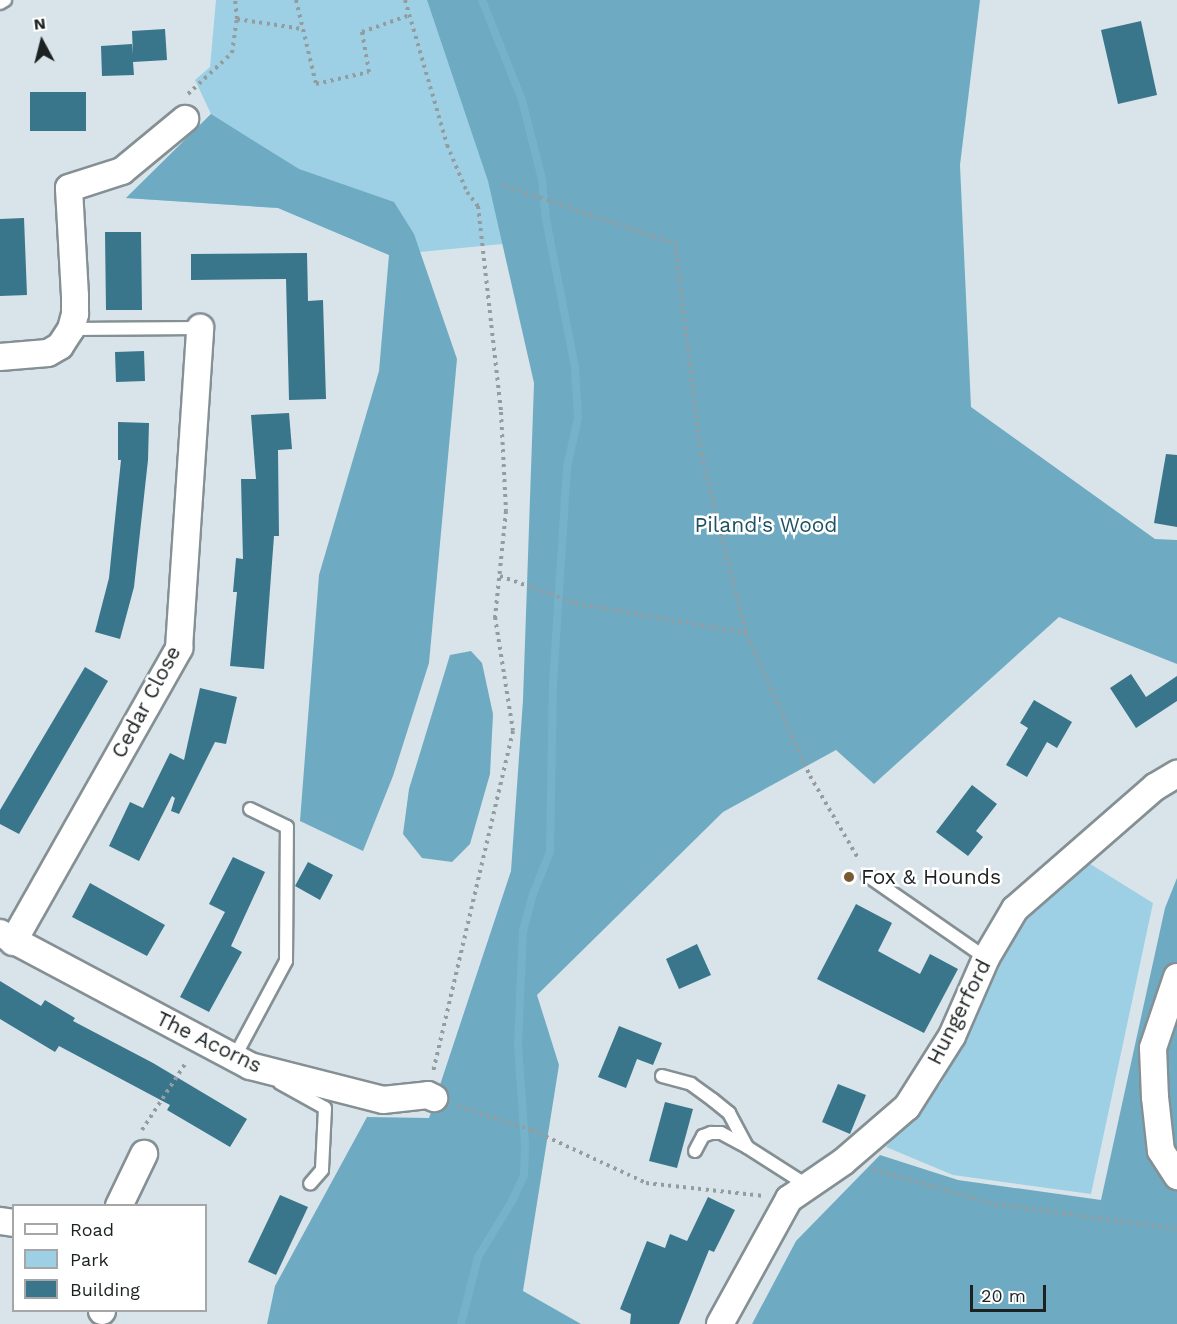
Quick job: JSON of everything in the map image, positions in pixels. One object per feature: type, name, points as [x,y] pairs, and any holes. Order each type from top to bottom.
[{"type":"street","points":[[0,357],[48,353],[60,346],[71,329],[75,314],[75,288],[69,188],[122,171],[185,119]]},
{"type":"street","name":"Cedar Close","points":[[6,937],[179,648],[200,328]]},
{"type":"street","name":"Hungerford","points":[[720,1324],[799,1193],[843,1162],[907,1107],[952,1036],[986,958],[1015,909],[1155,787],[1177,774]]},
{"type":"street","name":"The Acorns","points":[[6,937],[242,1062],[383,1100],[431,1096]]},
{"type":"street","points":[[1177,977],[1153,1048],[1161,1151],[1177,1176]]},
{"type":"street","points":[[120,1204],[144,1154]]},
{"type":"lane","points":[[0,3],[5,0]]},
{"type":"lane","points":[[71,329],[200,328]]},
{"type":"lane","points":[[250,809],[287,827],[286,961],[242,1062],[325,1108],[322,1170],[310,1184]]},
{"type":"lane","points":[[868,876],[986,958]]},
{"type":"lane","points":[[663,1076],[691,1084],[729,1113],[747,1148]]},
{"type":"lane","points":[[695,1151],[703,1136],[721,1133],[747,1148],[799,1193]]},
{"type":"path","points":[[185,119],[178,103],[232,53],[237,19],[235,0]]},
{"type":"path","points":[[296,0],[316,84],[369,72],[362,32],[410,15]]},
{"type":"path","points":[[405,0],[447,146],[467,192],[478,207],[502,423],[506,511],[495,617],[513,731],[431,1096],[532,1130],[646,1183],[799,1193]]},
{"type":"path","points":[[237,19],[302,29]]},
{"type":"path","points":[[504,185],[675,244],[701,454],[746,633],[810,776],[868,876]]},
{"type":"path","points":[[500,576],[575,603],[746,633]]},
{"type":"path","points":[[144,1154],[140,1134],[200,1040]]},
{"type":"path","points":[[843,1162],[894,1174],[995,1204],[1177,1229]]},
{"type":"green space","points":[[216,0],[472,0],[543,240],[389,255],[278,208],[126,198],[211,114],[195,80],[210,67]]},
{"type":"green space","name":"Piland's Wood","points":[[427,0],[980,0],[960,165],[971,407],[1155,539],[1177,540],[1177,664],[1059,617],[874,784],[836,750],[723,812],[537,995],[559,1065],[523,1291],[581,1324],[267,1324],[275,1286],[367,1117],[429,1118],[511,871],[523,700],[534,383],[488,181]]},
{"type":"green space","points":[[211,114],[299,169],[394,202],[414,234],[457,359],[429,663],[393,776],[363,851],[300,821],[319,575],[379,371],[389,255],[278,208],[126,198]]},
{"type":"green space","points":[[471,651],[482,663],[493,714],[490,774],[470,844],[452,862],[422,858],[403,834],[409,789],[450,655]]},
{"type":"green space","points":[[1087,862],[1153,903],[1091,1194],[953,1175],[886,1147],[941,1084],[1017,928]]},
{"type":"green space","points":[[1177,878],[1177,1324],[752,1324],[796,1241],[880,1155],[958,1180],[1101,1200],[1165,908]]},
{"type":"building","points":[[1141,21],[1157,95],[1118,104],[1101,30]]},
{"type":"building","points":[[165,29],[167,60],[133,62],[134,75],[102,76],[101,46],[132,44],[133,55],[132,31]]},
{"type":"building","points":[[30,92],[86,92],[86,131],[30,131]]},
{"type":"building","points":[[24,218],[27,295],[0,296],[0,219]]},
{"type":"building","points":[[105,232],[141,232],[142,310],[106,310]]},
{"type":"building","points":[[307,253],[308,301],[323,300],[326,399],[289,400],[286,279],[191,280],[191,254]]},
{"type":"building","points":[[144,351],[145,381],[116,382],[115,352]]},
{"type":"building","points":[[289,413],[292,449],[278,450],[279,536],[274,536],[264,669],[230,666],[237,592],[233,592],[236,558],[243,559],[241,479],[256,479],[251,415]]},
{"type":"building","points":[[118,422],[149,423],[148,460],[134,587],[120,639],[95,632],[109,578],[121,460],[118,460]]},
{"type":"building","points":[[1166,454],[1177,455],[1177,527],[1154,523]]},
{"type":"building","points":[[85,667],[108,681],[19,834],[0,824],[0,810]]},
{"type":"building","points":[[1131,674],[1146,697],[1177,676],[1177,701],[1136,728],[1110,688]]},
{"type":"building","points":[[200,688],[237,697],[226,744],[215,742],[179,814],[171,811],[175,798],[172,796],[139,861],[109,846],[130,802],[143,808],[170,753],[184,760]]},
{"type":"building","points":[[1034,700],[1072,722],[1057,748],[1047,742],[1027,777],[1006,765],[1028,728],[1020,723]]},
{"type":"building","points":[[972,785],[997,804],[976,831],[983,837],[968,856],[936,832]]},
{"type":"building","points":[[233,857],[265,872],[231,946],[242,952],[209,1012],[180,997],[225,912],[209,904]]},
{"type":"building","points":[[308,862],[333,875],[320,900],[295,886]]},
{"type":"building","points":[[90,883],[165,925],[147,956],[72,917]]},
{"type":"building","points":[[856,904],[892,923],[878,951],[920,974],[930,954],[958,969],[924,1033],[817,979]]},
{"type":"building","points":[[697,944],[711,975],[679,989],[666,959]]},
{"type":"building","points":[[0,981],[41,1006],[45,1000],[75,1018],[73,1021],[153,1063],[247,1119],[230,1147],[167,1110],[170,1105],[59,1046],[55,1052],[0,1019]]},
{"type":"building","points":[[619,1026],[662,1043],[653,1065],[637,1059],[626,1088],[598,1077]]},
{"type":"building","points":[[838,1084],[866,1095],[850,1134],[822,1122]]},
{"type":"building","points":[[665,1102],[693,1109],[677,1168],[649,1161]]},
{"type":"building","points":[[280,1195],[308,1207],[276,1275],[248,1262]]},
{"type":"building","points":[[708,1197],[735,1210],[714,1252],[709,1250],[679,1324],[630,1324],[631,1314],[620,1309],[647,1241],[665,1248],[670,1234],[687,1241]]},
{"type":"waterway","points":[[461,1324],[478,1257],[512,1201],[524,1175],[525,1145],[518,1045],[523,931],[533,894],[550,852],[553,684],[567,467],[578,418],[575,367],[546,219],[542,179],[522,100],[482,0]]},
{"type":"place","name":"Fox & Hounds","points":[[849,877]]}]
